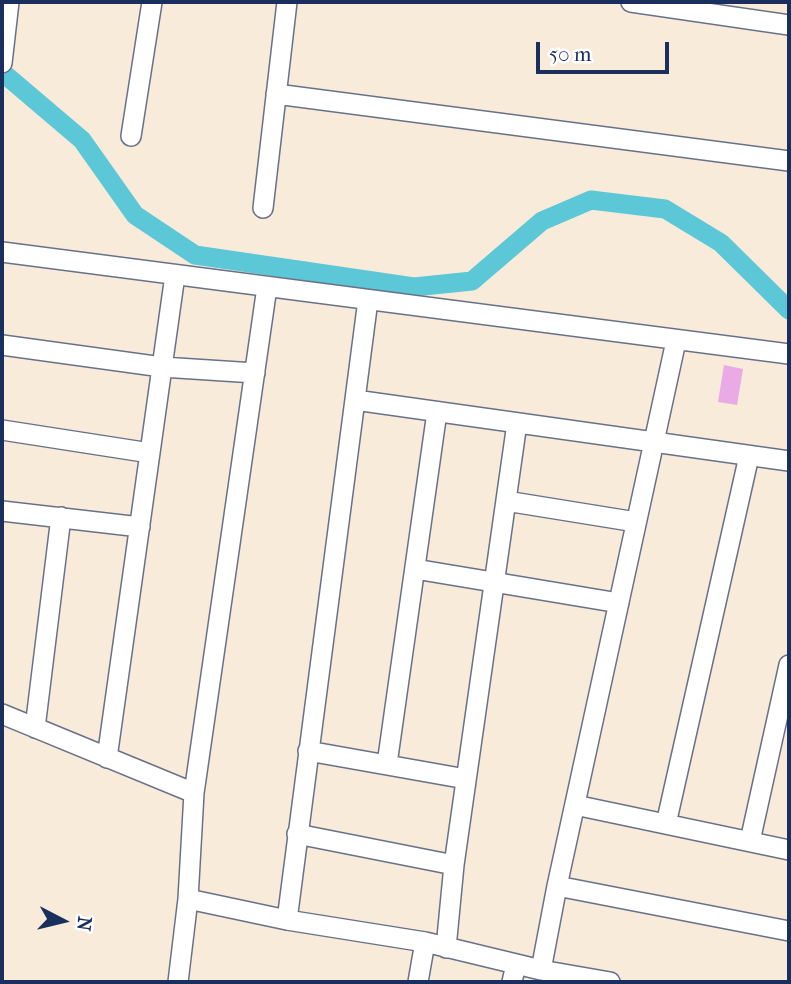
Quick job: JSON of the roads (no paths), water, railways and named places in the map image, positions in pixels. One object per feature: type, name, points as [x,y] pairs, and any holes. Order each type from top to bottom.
[{"type":"street","points":[[2,63],[9,2]]},
{"type":"street","points":[[131,136],[152,2]]},
{"type":"street","points":[[263,208],[287,2]]},
{"type":"street","points":[[631,2],[691,6],[789,24]]},
{"type":"street","points":[[276,94],[789,161]]},
{"type":"street","points":[[2,253],[789,354]]},
{"type":"street","points":[[107,758],[175,275]]},
{"type":"street","points":[[178,982],[188,899],[194,793],[267,287]]},
{"type":"street","points":[[288,920],[368,300]]},
{"type":"street","points":[[541,970],[676,341]]},
{"type":"street","points":[[2,345],[162,366],[255,373]]},
{"type":"street","points":[[355,400],[789,461]]},
{"type":"street","points":[[387,764],[437,412]]},
{"type":"street","points":[[446,948],[454,865],[517,424]]},
{"type":"street","points":[[2,430],[150,453]]},
{"type":"street","points":[[666,824],[748,456]]},
{"type":"street","points":[[506,501],[636,522]]},
{"type":"street","points":[[2,511],[140,527]]},
{"type":"street","points":[[35,728],[61,517]]},
{"type":"street","points":[[415,569],[619,603]]},
{"type":"street","points":[[750,841],[789,665]]},
{"type":"street","points":[[2,714],[194,793]]},
{"type":"street","points":[[308,751],[466,779]]},
{"type":"street","points":[[575,804],[789,850]]},
{"type":"street","points":[[297,834],[454,865]]},
{"type":"street","points":[[557,886],[789,931]]},
{"type":"street","points":[[188,899],[288,920],[425,942],[514,973],[541,970],[610,982]]},
{"type":"street","points":[[418,982],[425,942]]},
{"type":"waterway","points":[[2,72],[82,140],[135,215],[195,255],[414,287],[472,281],[542,221],[591,200],[665,209],[721,243],[789,310]]}]
